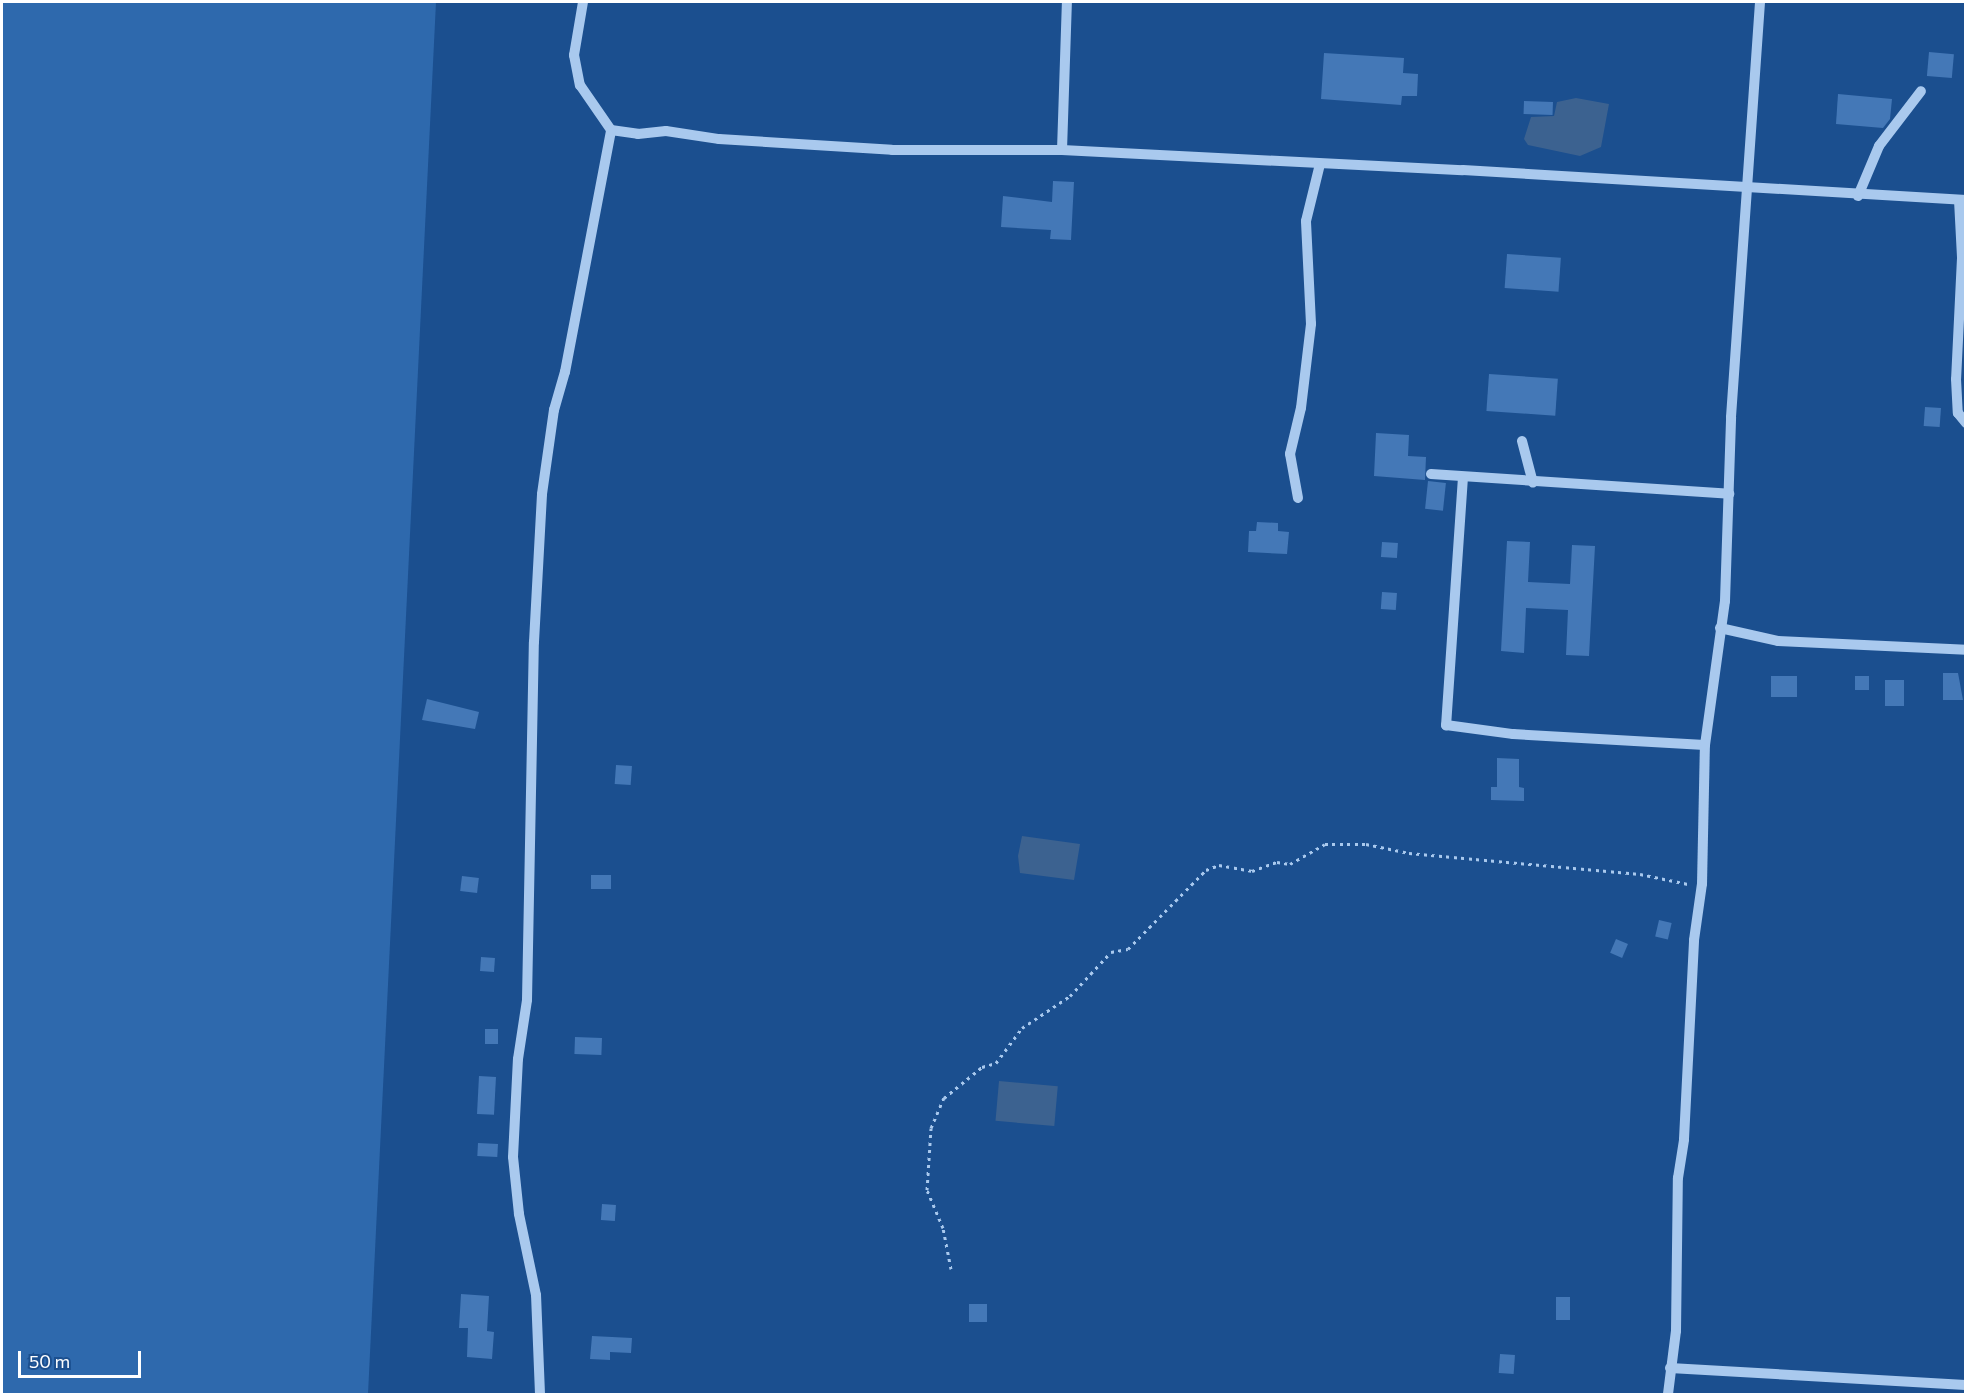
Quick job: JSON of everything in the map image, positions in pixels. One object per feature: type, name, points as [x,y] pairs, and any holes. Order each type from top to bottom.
[{"type":"street","points":[[540,1395],[536,1295],[519,1214],[513,1157],[518,1059],[526,1000],[534,642],[542,494],[554,410],[565,372],[611,130],[580,85],[574,55],[583,2]]},
{"type":"street","points":[[1062,150],[1067,2]]},
{"type":"street","points":[[1668,1395],[1676,1331],[1678,1178],[1694,940],[1702,884],[1705,745],[1725,601],[1746,189],[1760,2]]},
{"type":"street","points":[[1858,196],[1879,146],[1921,91]]},
{"type":"street","points":[[611,130],[891,150],[1062,150],[1962,200],[1962,258],[1956,380],[1958,413],[1965,423]]},
{"type":"street","points":[[1298,498],[1290,454],[1301,408],[1311,324],[1306,220],[1320,164]]},
{"type":"street","points":[[1522,441],[1533,483]]},
{"type":"street","points":[[1431,474],[1533,483],[1729,494]]},
{"type":"street","points":[[1463,477],[1446,725],[1513,734],[1705,745]]},
{"type":"street","points":[[1720,628],[1778,641],[1965,650]]},
{"type":"street","points":[[1670,1368],[1965,1385]]},
{"type":"path","points":[[951,1269],[943,1228],[927,1190],[932,1128],[944,1098],[982,1068],[996,1063],[1023,1028],[1070,996],[1111,952],[1128,949],[1206,870],[1219,865],[1252,872],[1277,862],[1290,864],[1325,844],[1366,844],[1410,853],[1640,874],[1678,885],[1702,884]]},
{"type":"shaded area","points":[[2,2],[436,2],[368,1394],[2,1394]]},
{"type":"shaded area","points":[[1576,98],[1609,104],[1601,147],[1580,156],[1528,145],[1524,139],[1531,117],[1554,116],[1557,102]]},
{"type":"shaded area","points":[[1022,836],[1080,844],[1074,880],[1020,873],[1018,856]]},
{"type":"shaded area","points":[[999,1081],[1058,1086],[1054,1126],[996,1121]]},
{"type":"building","points":[[1929,52],[1954,54],[1952,78],[1927,76]]},
{"type":"building","points":[[1324,53],[1404,58],[1403,73],[1418,74],[1417,96],[1402,96],[1401,105],[1321,99]]},
{"type":"building","points":[[1838,94],[1892,99],[1890,119],[1883,128],[1836,124]]},
{"type":"building","points":[[1524,101],[1553,102],[1553,115],[1524,114]]},
{"type":"building","points":[[1053,181],[1074,182],[1071,240],[1050,239],[1051,230],[1001,227],[1003,196],[1052,202]]},
{"type":"building","points":[[1507,254],[1561,258],[1558,292],[1505,288]]},
{"type":"building","points":[[1489,374],[1558,379],[1555,416],[1486,411]]},
{"type":"building","points":[[1925,407],[1941,408],[1940,427],[1924,426]]},
{"type":"building","points":[[1376,433],[1409,435],[1408,456],[1426,457],[1425,480],[1374,476]]},
{"type":"building","points":[[1428,481],[1446,483],[1443,511],[1425,509]]},
{"type":"building","points":[[1257,522],[1278,523],[1278,531],[1289,532],[1287,554],[1248,552],[1249,531],[1256,531]]},
{"type":"building","points":[[1507,541],[1530,542],[1528,582],[1570,584],[1572,545],[1595,546],[1589,656],[1566,655],[1568,610],[1526,608],[1524,653],[1501,651]]},
{"type":"building","points":[[1382,542],[1398,543],[1397,558],[1381,557]]},
{"type":"building","points":[[1382,592],[1397,593],[1396,610],[1381,609]]},
{"type":"building","points":[[1943,673],[1958,673],[1963,700],[1943,700]]},
{"type":"building","points":[[1771,676],[1797,676],[1797,697],[1771,697]]},
{"type":"building","points":[[1855,676],[1869,676],[1869,690],[1855,690]]},
{"type":"building","points":[[1885,680],[1904,680],[1904,706],[1885,706]]},
{"type":"building","points":[[427,699],[479,712],[475,729],[422,720]]},
{"type":"building","points":[[1497,758],[1519,759],[1519,787],[1524,788],[1524,801],[1491,800],[1491,787],[1497,787]]},
{"type":"building","points":[[616,765],[632,766],[631,785],[615,784]]},
{"type":"building","points":[[591,875],[611,875],[611,889],[591,889]]},
{"type":"building","points":[[462,876],[479,878],[477,893],[460,891]]},
{"type":"building","points":[[1659,920],[1672,923],[1668,939],[1655,937]]},
{"type":"building","points":[[1616,939],[1628,944],[1622,958],[1610,953]]},
{"type":"building","points":[[481,957],[495,958],[494,972],[480,971]]},
{"type":"building","points":[[485,1029],[498,1029],[498,1044],[485,1044]]},
{"type":"building","points":[[575,1037],[602,1038],[601,1055],[574,1054]]},
{"type":"building","points":[[479,1076],[496,1077],[494,1115],[477,1114]]},
{"type":"building","points":[[478,1143],[498,1144],[497,1157],[477,1156]]},
{"type":"building","points":[[602,1204],[616,1205],[615,1221],[601,1220]]},
{"type":"building","points":[[461,1294],[489,1296],[487,1331],[494,1332],[492,1359],[467,1357],[468,1328],[459,1328]]},
{"type":"building","points":[[1556,1297],[1570,1297],[1570,1320],[1556,1320]]},
{"type":"building","points":[[969,1304],[987,1304],[987,1322],[969,1322]]},
{"type":"building","points":[[592,1336],[632,1338],[631,1353],[610,1352],[610,1360],[590,1359]]},
{"type":"building","points":[[1500,1354],[1515,1355],[1514,1374],[1499,1373]]}]
